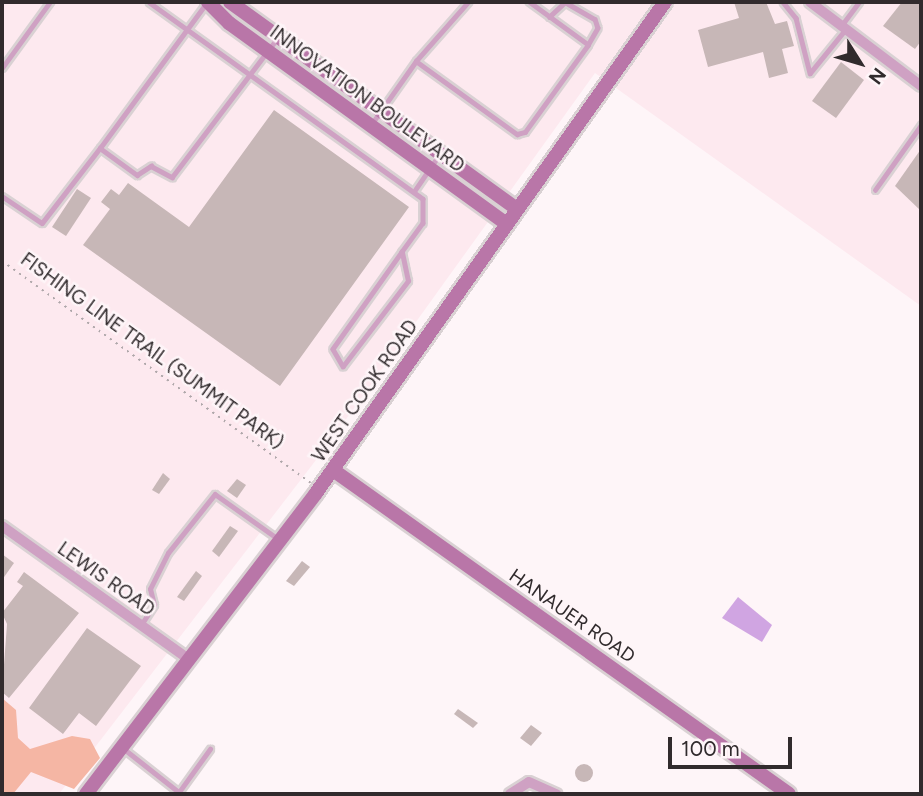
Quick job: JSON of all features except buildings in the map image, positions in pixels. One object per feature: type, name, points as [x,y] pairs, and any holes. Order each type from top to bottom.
[{"type":"street","name":"INNOVATION BOULEVARD","points":[[208,2],[268,51],[507,224]]},
{"type":"street","name":"INNOVATION BOULEVARD","points":[[230,2],[517,209]]},
{"type":"street","name":"WEST COOK ROAD","points":[[86,794],[333,470],[666,2]]},
{"type":"street","points":[[810,2],[921,86]]},
{"type":"street","name":"HANAUER ROAD","points":[[333,470],[789,794]]},
{"type":"street","name":"LEWIS ROAD","points":[[2,526],[190,660]]},
{"type":"street","points":[[510,794],[529,782],[556,794]]},
{"type":"lane","points":[[2,68],[50,2]]},
{"type":"lane","points":[[149,2],[415,190],[426,211],[402,252],[333,349],[343,366],[408,281],[402,252]]},
{"type":"lane","points":[[2,196],[42,223],[208,2]]},
{"type":"lane","points":[[370,125],[416,61],[468,2]]},
{"type":"lane","points":[[529,2],[588,45]]},
{"type":"lane","points":[[416,61],[522,134],[588,45],[598,27],[595,19],[565,2],[549,17]]},
{"type":"lane","points":[[783,2],[796,18],[810,73],[859,2]]},
{"type":"lane","points":[[100,148],[137,175],[151,166],[172,177],[279,37]]},
{"type":"lane","points":[[875,190],[921,125]]},
{"type":"lane","points":[[415,190],[440,155]]},
{"type":"lane","points":[[141,625],[154,605],[150,589],[168,553],[215,494],[281,541]]},
{"type":"lane","points":[[122,748],[179,792],[210,749]]},
{"type":"path","name":"FISHING LINE TRAIL (SUMMIT PARK)","points":[[2,261],[319,489]]},
{"type":"shaded area","points":[[2,2],[921,2],[921,306],[595,73],[326,447],[59,794],[2,794]]},
{"type":"shaded area","points":[[738,597],[772,625],[762,642],[722,618]]},
{"type":"shaded area","points":[[2,698],[16,710],[18,738],[30,749],[72,736],[90,739],[100,758],[74,789],[31,772],[13,794],[2,794]]}]
